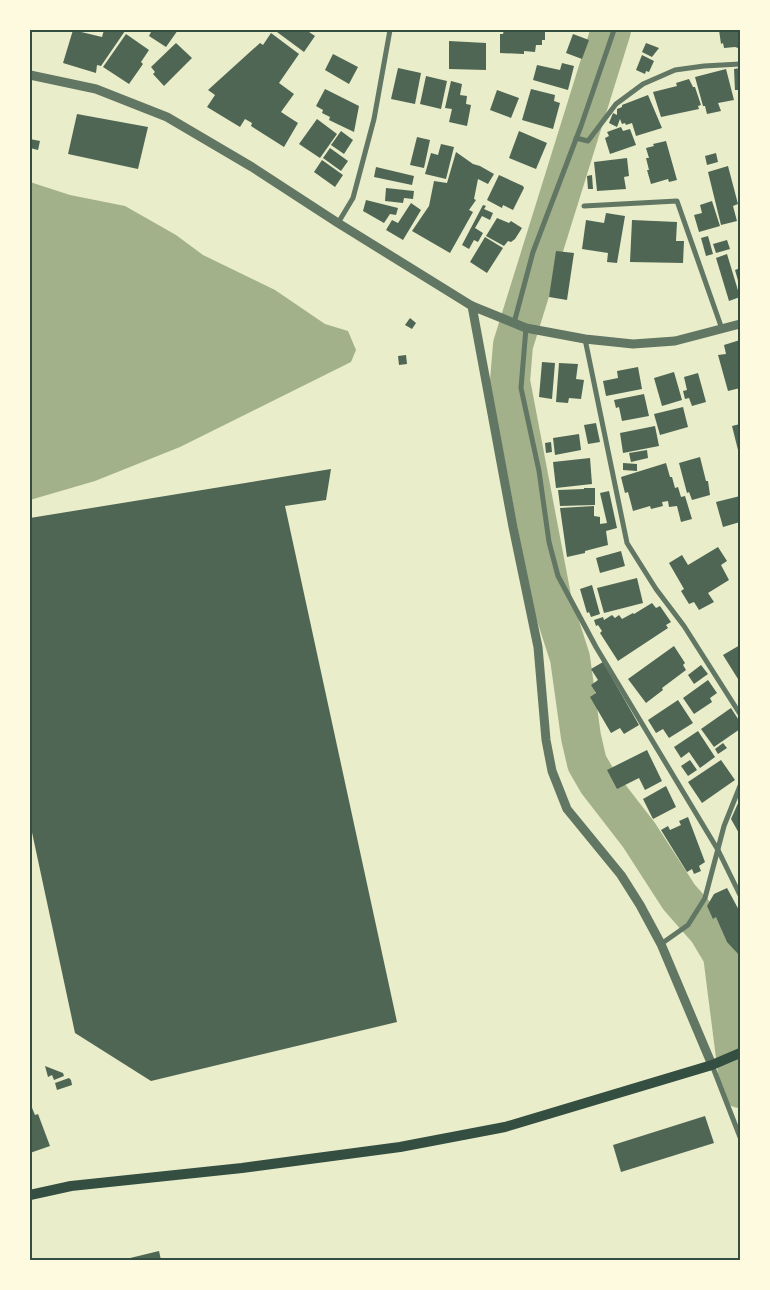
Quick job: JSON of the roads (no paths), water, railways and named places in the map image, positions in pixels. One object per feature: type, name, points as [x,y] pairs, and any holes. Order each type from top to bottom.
[{"type":"main road","points":[[30,1195],[71,1186],[242,1168],[400,1147],[505,1127],[712,1065],[740,1053]]},
{"type":"street","points":[[338,223],[353,198],[356,189],[374,119],[390,30]]},
{"type":"street","points":[[514,323],[533,252],[614,30]]},
{"type":"street","points":[[576,138],[588,141],[616,104],[642,84],[675,70],[740,64]]},
{"type":"street","points":[[30,75],[96,89],[166,117],[252,167],[472,306],[526,328],[585,339],[633,344],[675,341],[740,324]]},
{"type":"street","points":[[584,206],[677,201],[722,330]]},
{"type":"street","points":[[472,306],[513,527],[538,648],[546,740],[552,771],[567,809],[621,875],[661,944],[712,1065],[740,1138]]},
{"type":"street","points":[[526,328],[521,388],[539,471],[549,542],[558,576],[596,648],[718,850],[740,894]]},
{"type":"street","points":[[585,339],[627,544],[656,589],[684,626],[740,714]]},
{"type":"street","points":[[661,944],[688,925],[705,898],[724,826],[740,786]]},
{"type":"waterway","points":[[611,30],[513,345],[510,381],[552,602],[570,658],[581,737],[587,763],[598,782],[639,835],[679,897],[708,930],[723,955],[740,1088]]}]
